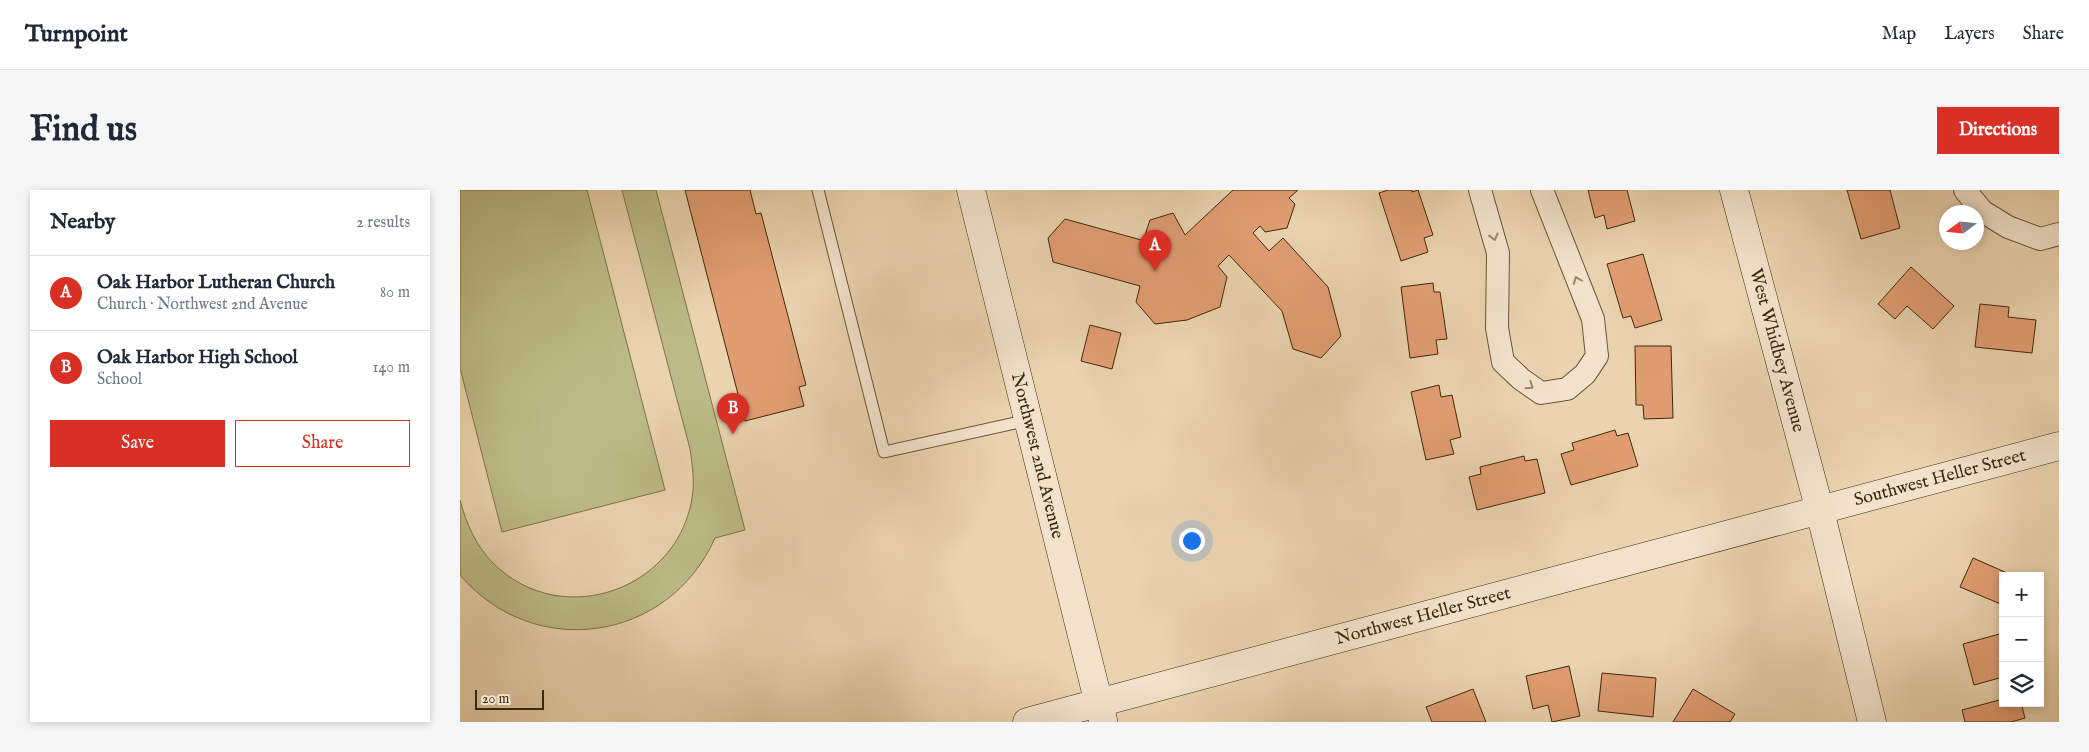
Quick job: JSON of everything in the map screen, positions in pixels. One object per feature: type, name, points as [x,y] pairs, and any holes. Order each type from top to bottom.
[{"type":"street","name":"Northwest 2nd Avenue","points":[[971,190],[1101,713]]},
{"type":"street","points":[[1480,190],[1498,254],[1497,328],[1504,362],[1520,379],[1541,393],[1567,389],[1585,374],[1596,356],[1593,319],[1542,190]]},
{"type":"street","name":"West Whidbey Avenue","points":[[1734,190],[1820,510],[1872,722]]},
{"type":"street","points":[[1965,190],[1982,211],[2008,227],[2040,239],[2059,234]]},
{"type":"street","name":"Southwest Heller Street","points":[[1820,510],[2059,446]]},
{"type":"street","name":"Northwest Heller Street","points":[[1026,722],[1101,713],[1820,510]]},
{"type":"lane","points":[[818,190],[884,452],[1029,420]]},
{"type":"shaded area","points":[[460,190],[587,190],[665,490],[502,532],[460,368]]},
{"type":"shaded area","points":[[622,190],[656,190],[745,530],[715,538],[694,573],[666,600],[634,618],[598,628],[561,629],[525,621],[490,603],[460,575],[460,500],[472,534],[493,563],[521,584],[552,595],[584,597],[616,590],[644,575],[667,553],[684,525],[693,491],[690,449]]},
{"type":"building","points":[[685,190],[750,190],[756,214],[761,213],[806,385],[799,387],[804,406],[745,421]]},
{"type":"building","points":[[1233,190],[1298,190],[1289,198],[1295,204],[1287,228],[1265,232],[1260,226],[1253,233],[1269,251],[1283,238],[1328,287],[1341,336],[1321,358],[1293,349],[1282,311],[1229,255],[1218,266],[1227,277],[1220,307],[1187,320],[1155,324],[1136,302],[1140,286],[1053,262],[1048,238],[1065,219],[1145,241],[1144,238],[1150,220],[1173,213],[1185,235]]},
{"type":"building","points":[[1388,190],[1412,190],[1412,192],[1418,190],[1433,235],[1424,238],[1428,252],[1401,261],[1379,193]]},
{"type":"building","points":[[1588,190],[1627,190],[1635,221],[1607,229],[1604,215],[1595,218]]},
{"type":"building","points":[[1847,190],[1890,190],[1900,228],[1861,239]]},
{"type":"building","points":[[1643,254],[1662,320],[1635,328],[1631,316],[1623,318],[1607,264]]},
{"type":"building","points":[[1911,267],[1954,306],[1933,329],[1907,306],[1895,319],[1878,304]]},
{"type":"building","points":[[1433,283],[1434,292],[1440,292],[1447,339],[1436,340],[1438,354],[1410,358],[1401,287]]},
{"type":"building","points":[[1980,304],[2009,307],[2008,317],[2036,320],[2032,353],[1975,347]]},
{"type":"building","points":[[1090,325],[1121,333],[1112,369],[1081,361]]},
{"type":"building","points":[[1635,346],[1671,346],[1673,418],[1644,419],[1643,405],[1636,405]]},
{"type":"building","points":[[1439,385],[1441,397],[1452,395],[1461,437],[1450,440],[1454,454],[1426,460],[1411,392]]},
{"type":"building","points":[[1615,430],[1617,436],[1628,433],[1638,466],[1571,485],[1561,454],[1574,450],[1572,443]]},
{"type":"building","points":[[1524,456],[1525,461],[1537,459],[1545,493],[1477,510],[1469,477],[1481,474],[1480,467]]},
{"type":"building","points":[[1973,558],[2005,572],[1999,572],[1999,603],[1960,587]]},
{"type":"building","points":[[1999,634],[1999,678],[1974,685],[1963,644]]},
{"type":"building","points":[[1569,666],[1580,716],[1552,722],[1548,705],[1533,709],[1526,676]]},
{"type":"building","points":[[1602,673],[1656,678],[1653,717],[1598,711]]},
{"type":"building","points":[[1473,689],[1486,722],[1432,722],[1426,707]]},
{"type":"building","points":[[1693,689],[1735,714],[1730,722],[1673,722]]},
{"type":"building","points":[[1999,700],[1999,707],[2022,707],[2025,718],[2011,722],[1965,722],[1962,710]]},
{"type":"place","name":"Oak Harbor Lutheran Church","points":[[1155,271]]},
{"type":"place","name":"Oak Harbor High School","points":[[733,434]]}]
